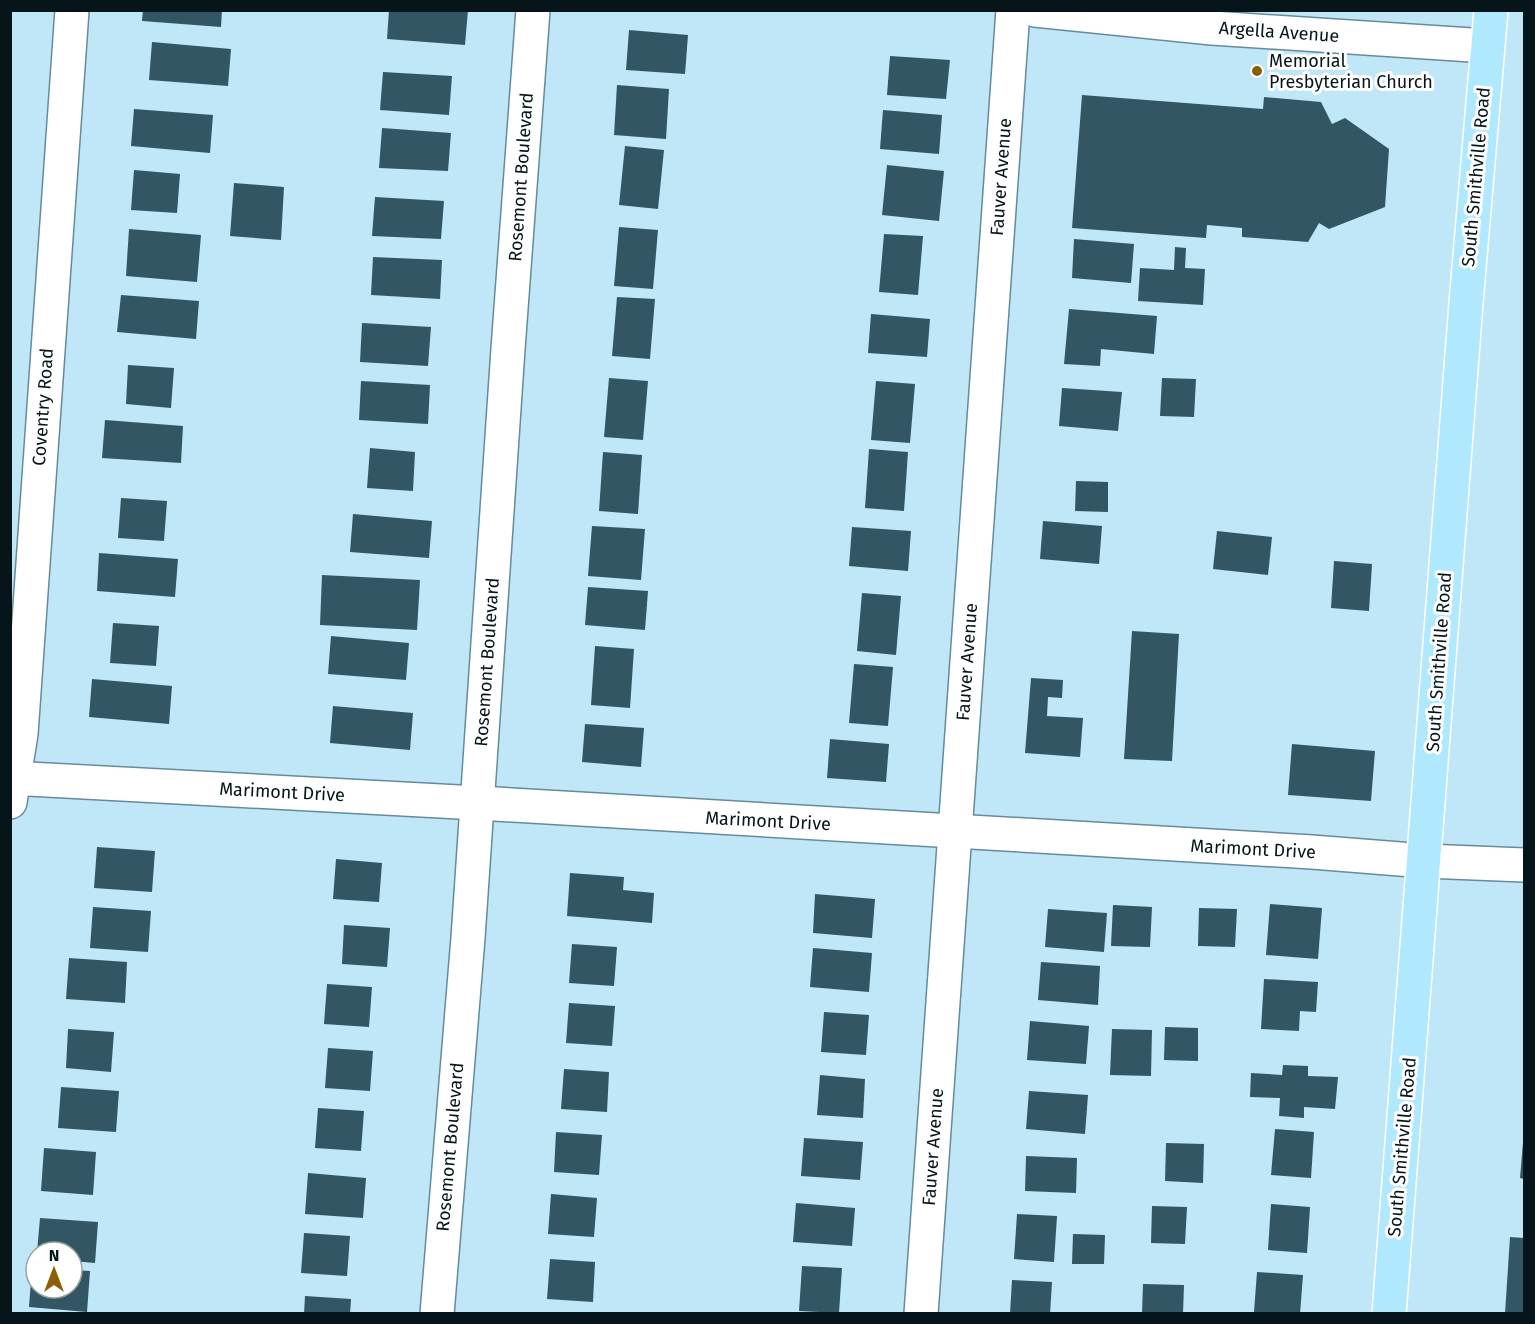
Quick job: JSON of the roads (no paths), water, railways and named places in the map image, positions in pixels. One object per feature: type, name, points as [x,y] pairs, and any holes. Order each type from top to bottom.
[{"type":"main road","name":"South Smithville Road","points":[[1389,1314],[1466,303],[1491,10]]},
{"type":"street","name":"Coventry Road","points":[[12,786],[21,734],[72,10]]},
{"type":"street","name":"Rosemont Boulevard","points":[[437,1314],[478,803],[533,10]]},
{"type":"street","name":"Fauver Avenue","points":[[921,1314],[1013,10]]},
{"type":"street","name":"Argella Avenue","points":[[1035,10],[1212,28],[1487,46]]},
{"type":"street","name":"Marimont Drive","points":[[12,786],[478,803],[1312,852],[1425,861],[1524,865]]},
{"type":"place","name":"Memorial Presbyterian Church","points":[[1257,71]]}]
